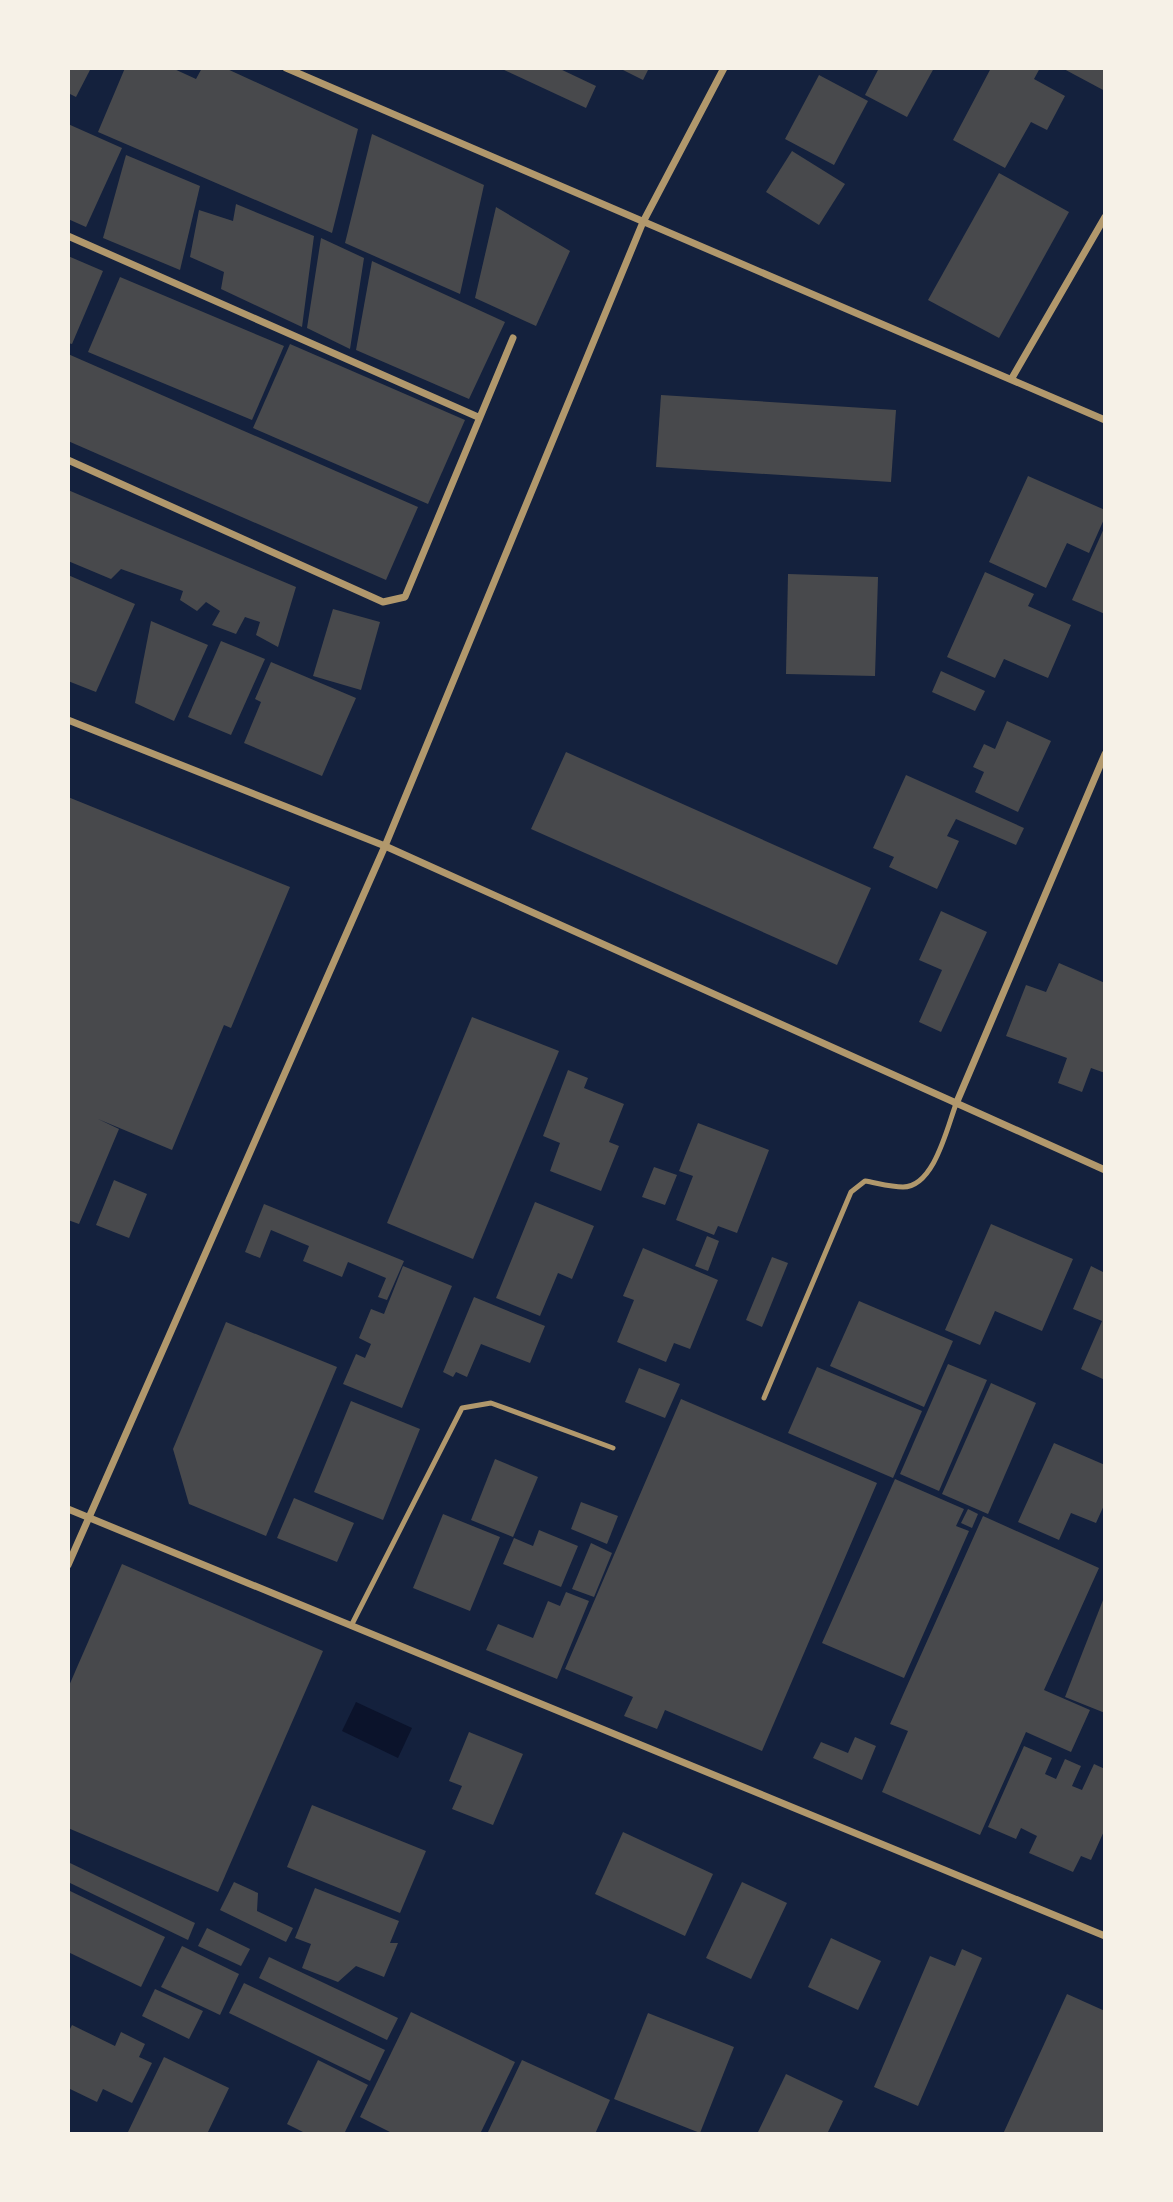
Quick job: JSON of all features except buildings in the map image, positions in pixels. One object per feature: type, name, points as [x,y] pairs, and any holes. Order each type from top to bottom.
[{"type":"street","points":[[286,68],[1105,420]]},
{"type":"street","points":[[68,1565],[385,846],[643,222],[724,68]]},
{"type":"street","points":[[1012,378],[1105,217]]},
{"type":"street","points":[[68,236],[478,417]]},
{"type":"street","points":[[68,460],[383,603],[405,597],[513,338]]},
{"type":"street","points":[[68,720],[385,846],[1105,1170]]},
{"type":"street","points":[[956,1104],[1105,754]]},
{"type":"street","points":[[68,1509],[1105,1936]]},
{"type":"lane","points":[[764,1398],[851,1192],[865,1181],[905,1187],[918,1183],[931,1170],[956,1104]]},
{"type":"lane","points":[[351,1626],[462,1408],[491,1403],[613,1448]]},
{"type":"water","points":[[356,1702],[412,1728],[398,1758],[342,1731]]}]
